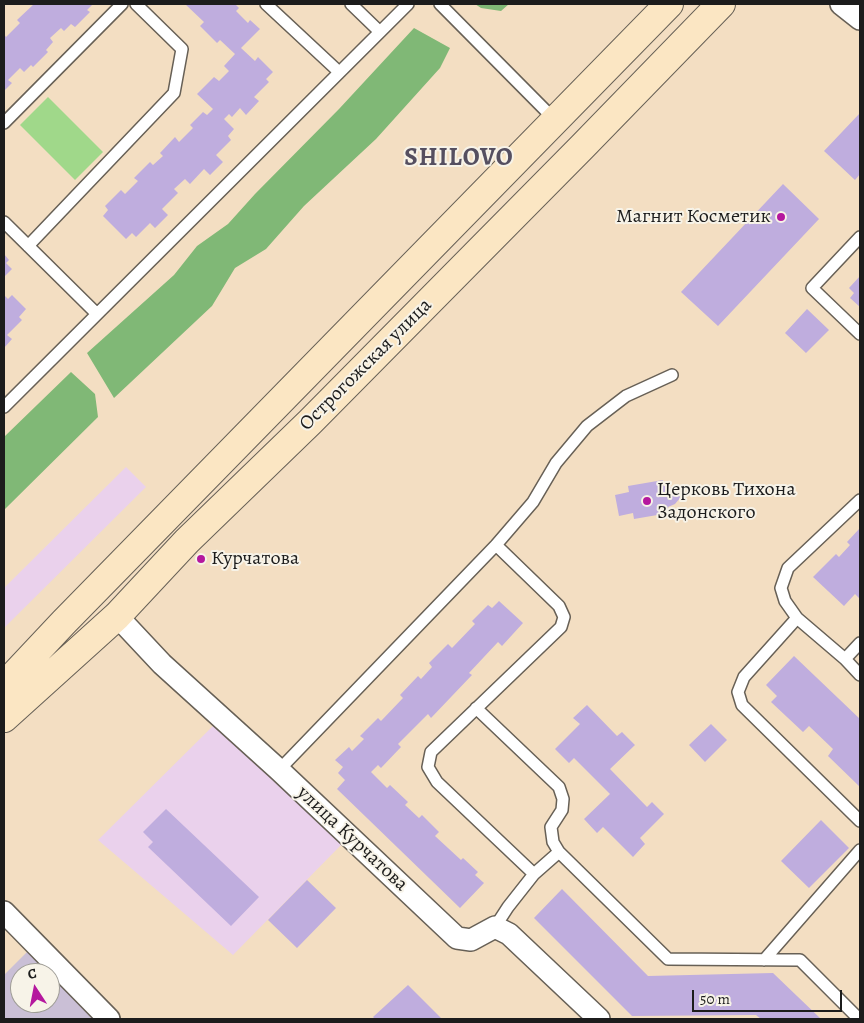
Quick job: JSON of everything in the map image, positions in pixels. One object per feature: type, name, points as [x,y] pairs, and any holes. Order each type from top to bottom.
[{"type":"street","points":[[4,686],[64,622],[669,4]]},
{"type":"street","name":"Острогожская улица","points":[[4,718],[117,616],[187,541],[324,408],[721,4]]},
{"type":"street","points":[[841,4],[860,19]]},
{"type":"street","name":"улица Курчатова","points":[[117,616],[162,664],[457,938],[470,940],[494,927]]},
{"type":"street","points":[[4,912],[108,1019]]},
{"type":"street","points":[[494,927],[509,934],[599,1019]]},
{"type":"lane","points":[[4,123],[122,4]]},
{"type":"lane","points":[[28,246],[174,93],[182,49],[136,4]]},
{"type":"lane","points":[[266,4],[339,72]]},
{"type":"lane","points":[[351,4],[380,32]]},
{"type":"lane","points":[[4,408],[408,4]]},
{"type":"lane","points":[[440,4],[554,120]]},
{"type":"lane","points":[[4,222],[97,314]]},
{"type":"lane","points":[[860,236],[812,288],[860,334]]},
{"type":"lane","points":[[278,770],[496,545],[532,502],[556,463],[587,426],[626,396],[672,375]]},
{"type":"lane","points":[[860,500],[788,568],[781,588],[785,601],[797,618],[860,674]]},
{"type":"lane","points":[[496,545],[559,606],[564,617],[561,626],[431,752],[428,766],[437,782],[534,874]]},
{"type":"lane","points":[[797,618],[744,677],[738,692],[742,705],[860,820]]},
{"type":"lane","points":[[845,659],[860,643]]},
{"type":"lane","points":[[476,708],[559,787],[563,799],[562,810],[551,827],[553,842],[559,852],[668,959],[800,960],[859,1019]]},
{"type":"lane","points":[[764,960],[860,850]]},
{"type":"lane","points":[[494,927],[534,874],[559,852]]},
{"type":"shaded area","points":[[126,467],[146,487],[4,628],[4,588]]},
{"type":"shaded area","points":[[216,723],[342,844],[233,955],[98,840]]},
{"type":"shaded area","points":[[28,951],[39,963],[16,963]]},
{"type":"shaded area","points":[[10,969],[10,1013],[60,1013],[60,984],[94,1019],[4,1019],[4,975]]},
{"type":"green space","points":[[475,4],[509,4],[501,11],[481,8]]},
{"type":"green space","points":[[414,28],[450,48],[440,68],[376,139],[304,206],[266,249],[235,268],[212,306],[114,398],[87,353],[174,275],[197,246],[228,224]]},
{"type":"green space","points":[[48,97],[103,152],[75,180],[20,125]]},
{"type":"green space","points":[[71,372],[95,394],[98,417],[4,510],[4,437]]},
{"type":"building","points":[[34,4],[93,4],[87,10],[90,12],[75,27],[71,24],[64,31],[61,28],[50,38],[53,42],[46,50],[48,52],[33,67],[31,65],[24,72],[20,68],[8,80],[12,83],[4,91],[4,34],[6,37],[20,23],[17,20]]},
{"type":"building","points":[[185,4],[235,4],[239,8],[236,11],[248,23],[250,20],[260,29],[241,48],[255,61],[258,57],[273,72],[266,79],[269,82],[254,97],[259,101],[246,115],[240,108],[232,117],[229,114],[224,119],[234,129],[228,136],[231,140],[216,155],[223,162],[210,175],[204,169],[190,184],[185,179],[174,189],[178,193],[162,209],[168,215],[155,228],[150,223],[136,237],[132,233],[126,239],[103,216],[108,210],[105,206],[121,190],[125,194],[138,181],[134,178],[150,162],[153,165],[163,156],[160,153],[175,137],[179,142],[193,128],[190,125],[203,112],[207,115],[213,109],[197,94],[214,77],[219,81],[229,71],[224,66],[235,54],[220,40],[217,43],[200,26],[204,22]]},
{"type":"building","points":[[860,113],[860,174],[855,180],[824,151]]},
{"type":"building","points":[[783,184],[819,219],[718,326],[681,292]]},
{"type":"building","points":[[4,254],[9,260],[6,263],[12,269],[4,277]]},
{"type":"building","points":[[860,276],[860,307],[850,298],[854,293],[849,288]]},
{"type":"building","points":[[4,295],[8,299],[12,295],[26,309],[19,317],[22,320],[7,335],[12,339],[4,348]]},
{"type":"building","points":[[807,309],[829,330],[806,353],[785,333]]},
{"type":"building","name":"Церковь Тихона Задонского","points":[[663,480],[664,486],[678,489],[680,498],[675,504],[668,507],[669,513],[634,519],[633,513],[619,516],[615,495],[629,492],[628,486]]},
{"type":"building","points":[[860,528],[860,599],[855,594],[844,606],[813,577],[836,554],[839,557],[850,545],[847,542]]},
{"type":"building","points":[[499,601],[523,623],[502,646],[498,642],[469,673],[472,675],[431,718],[428,714],[398,744],[401,747],[381,768],[378,765],[371,772],[387,788],[390,785],[408,802],[405,805],[419,818],[422,815],[439,832],[435,836],[461,860],[463,858],[478,872],[475,875],[484,883],[460,908],[337,789],[345,780],[338,773],[343,767],[335,760],[349,747],[352,751],[364,739],[360,736],[378,718],[381,721],[403,698],[400,695],[418,676],[421,679],[432,667],[429,663],[448,644],[452,648],[475,624],[472,621],[488,605],[492,608]]},
{"type":"building","points":[[794,656],[860,719],[860,787],[828,756],[833,749],[809,726],[803,732],[771,702],[777,696],[766,685]]},
{"type":"building","points":[[587,705],[617,736],[622,732],[635,745],[610,769],[647,807],[652,802],[664,814],[640,838],[645,844],[633,857],[603,827],[597,833],[584,819],[610,794],[574,758],[569,763],[555,749],[580,724],[573,718]]},
{"type":"building","points":[[711,724],[727,740],[705,762],[689,745]]},
{"type":"building","points":[[166,809],[259,897],[231,926],[148,847],[153,842],[143,832]]},
{"type":"building","points":[[821,820],[849,848],[809,888],[781,861]]},
{"type":"building","points":[[307,880],[336,908],[297,948],[268,920]]},
{"type":"building","points":[[562,889],[648,976],[773,973],[821,1019],[761,1019],[756,1015],[632,1016],[534,918]]},
{"type":"building","points":[[408,985],[442,1019],[375,1019],[373,1017]]},
{"type":"place","name":"Магнит Косметик","points":[[781,217]]},
{"type":"place","name":"Церковь Тихона Задонского","points":[[647,501]]},
{"type":"place","name":"Курчатова","points":[[201,559]]},
{"type":"district","name":"SHILOVO","points":[[459,159]]}]
